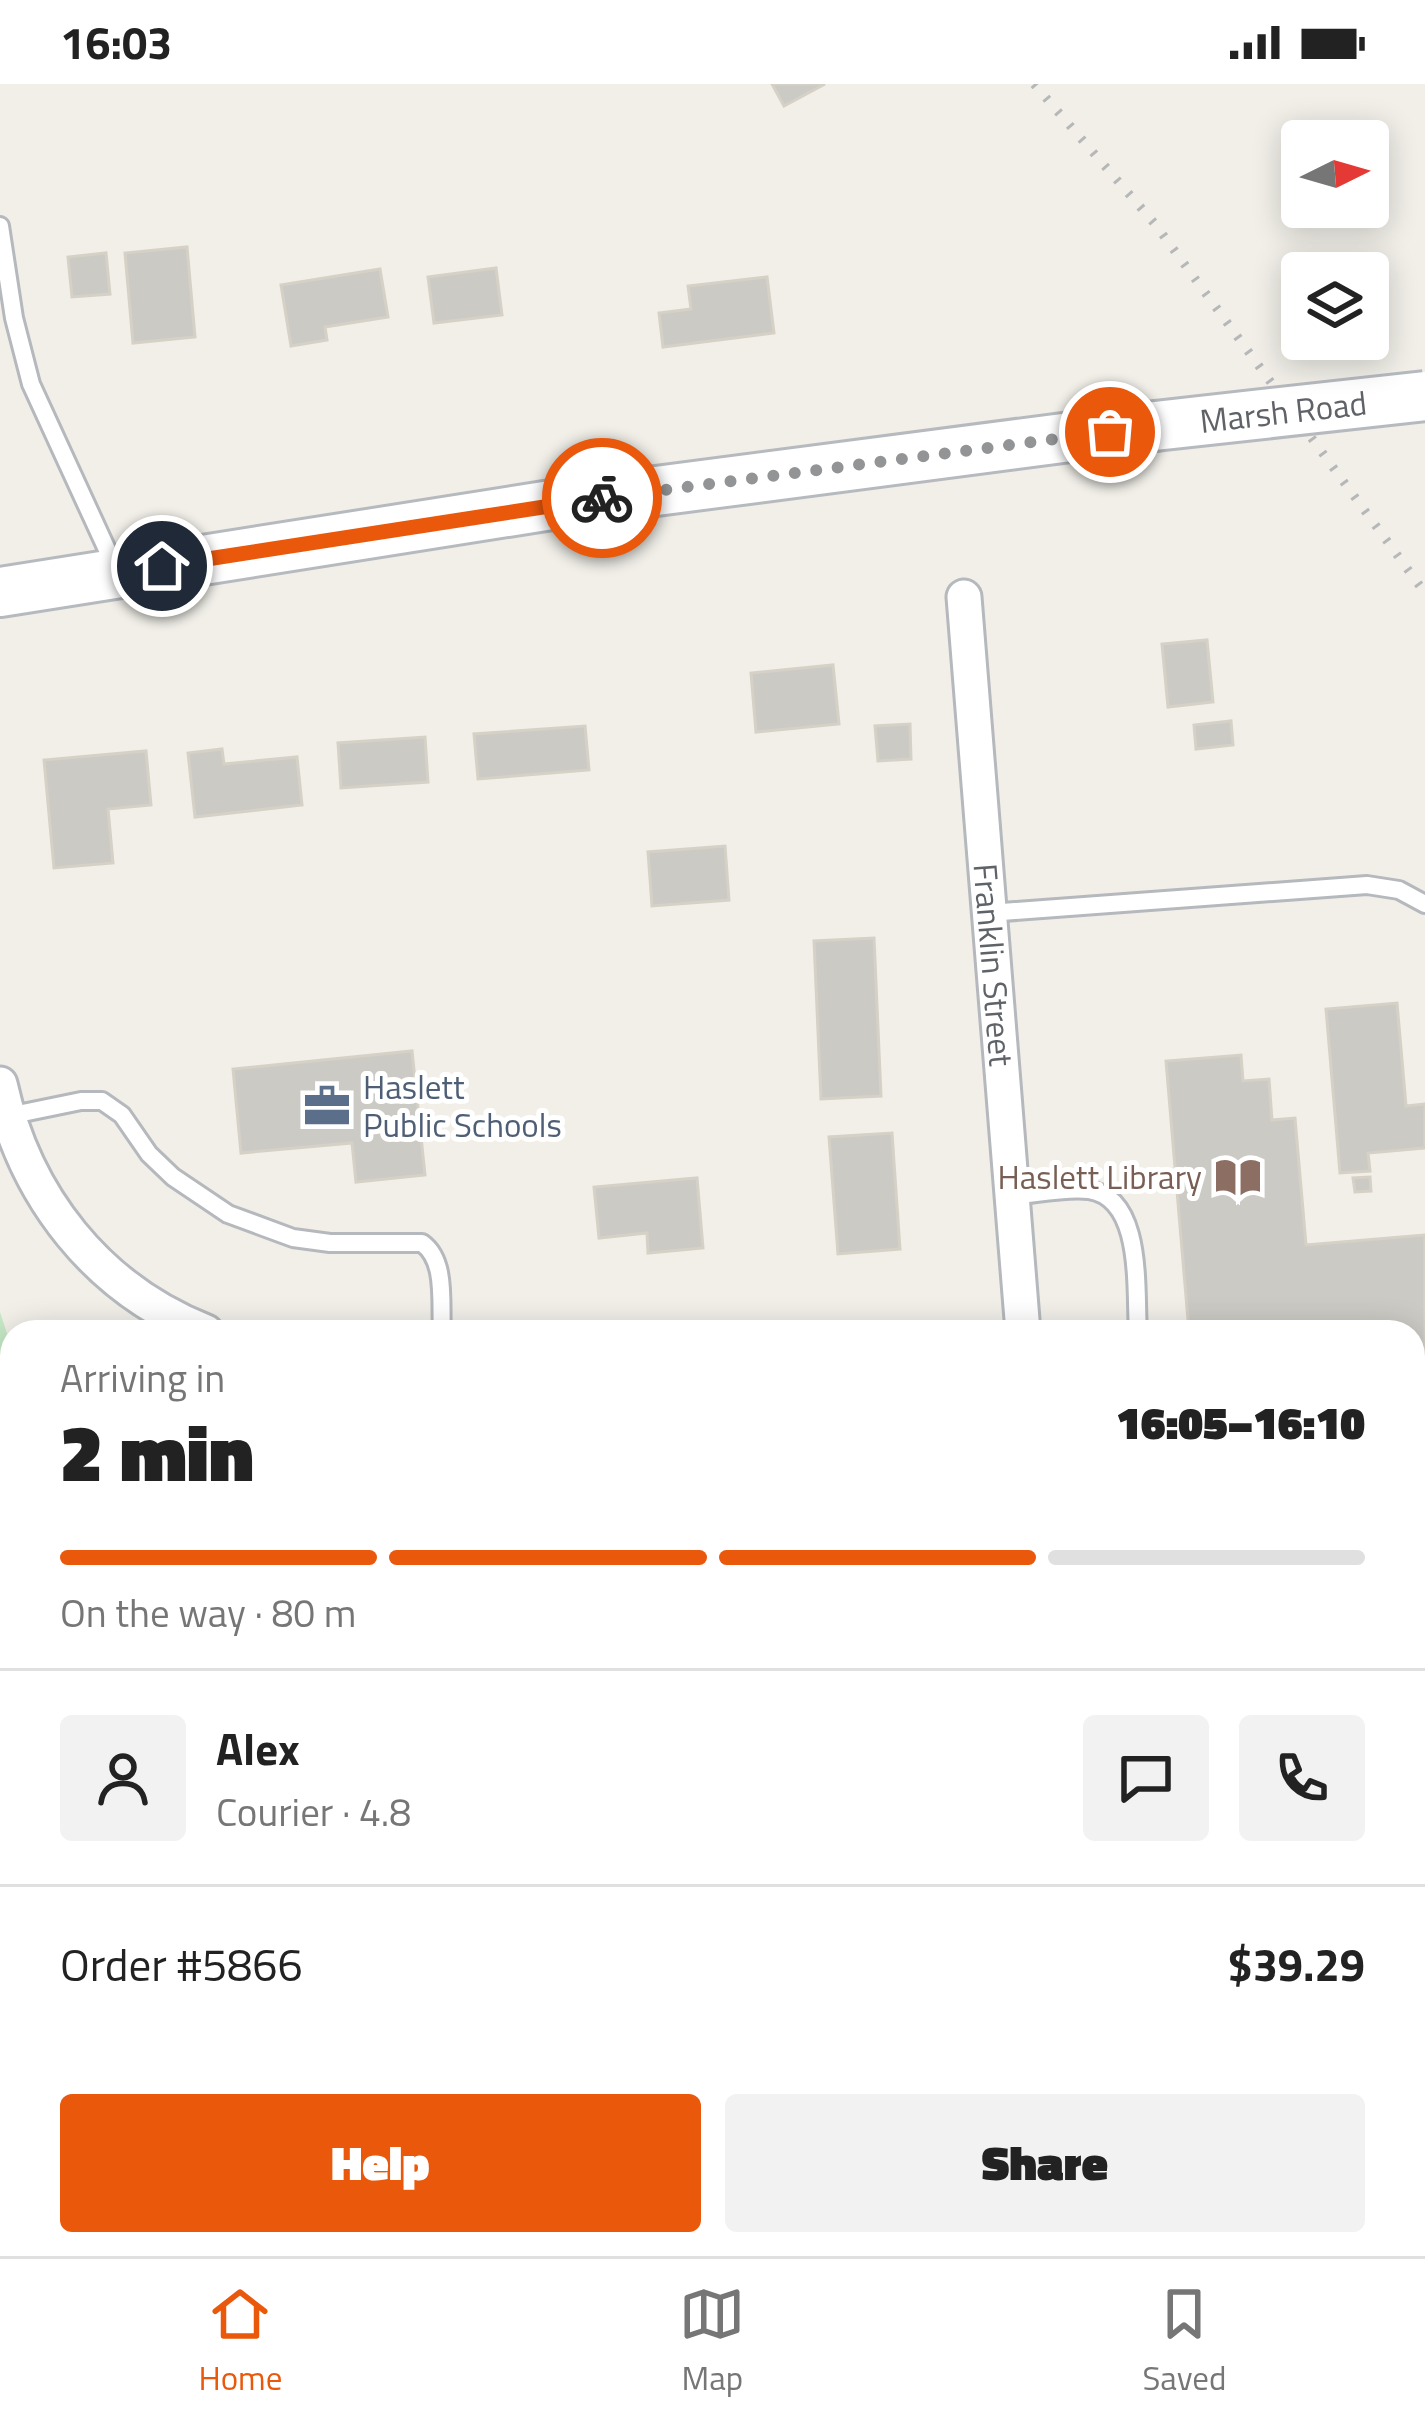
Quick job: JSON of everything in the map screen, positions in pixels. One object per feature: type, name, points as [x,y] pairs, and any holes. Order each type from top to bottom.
[{"type":"main road","name":"Marsh Road","points":[[0,592],[564,502],[1425,396]]},
{"type":"street","name":"Franklin Street","points":[[964,598],[1022,1320]]},
{"type":"street","points":[[4,1100],[21,1154],[45,1200],[82,1248],[128,1289],[184,1320]]},
{"type":"lane","points":[[0,226],[14,318],[31,384],[118,574]]},
{"type":"lane","points":[[989,913],[1367,886],[1399,890],[1425,904]]},
{"type":"lane","points":[[4,1100],[102,1101],[122,1115],[149,1154],[200,1197],[243,1220],[293,1238],[330,1244],[422,1243],[439,1265],[441,1320]]},
{"type":"lane","points":[[1012,1196],[1091,1190],[1118,1204],[1132,1233],[1137,1320]]},
{"type":"building","points":[[772,84],[825,84],[784,106]]},
{"type":"building","points":[[187,247],[195,337],[133,343],[125,253]]},
{"type":"building","points":[[106,253],[110,294],[72,297],[68,257]]},
{"type":"building","points":[[496,268],[502,315],[434,323],[428,277]]},
{"type":"building","points":[[380,269],[388,317],[325,327],[327,340],[291,346],[281,285]]},
{"type":"building","points":[[767,277],[774,333],[663,347],[659,313],[691,309],[688,286]]},
{"type":"building","points":[[1207,640],[1213,702],[1168,707],[1162,644]]},
{"type":"building","points":[[833,665],[839,724],[756,732],[751,673]]},
{"type":"building","points":[[1231,721],[1233,745],[1196,749],[1194,725]]},
{"type":"building","points":[[910,724],[911,759],[878,761],[875,726]]},
{"type":"building","points":[[585,726],[589,770],[478,779],[474,734]]},
{"type":"building","points":[[425,737],[428,782],[341,788],[338,743]]},
{"type":"building","points":[[222,749],[224,764],[297,757],[302,805],[195,817],[188,753]]},
{"type":"building","points":[[146,751],[151,805],[108,809],[113,863],[54,868],[44,760]]},
{"type":"building","points":[[725,846],[729,900],[652,906],[648,852]]},
{"type":"building","points":[[874,938],[881,1096],[821,1099],[814,941]]},
{"type":"building","points":[[1397,1003],[1406,1106],[1425,1104],[1425,1148],[1368,1153],[1370,1171],[1340,1173],[1326,1009]]},
{"type":"building","name":"Haslett Public Schools","points":[[412,1051],[425,1175],[356,1182],[352,1143],[241,1153],[233,1069]]},
{"type":"building","name":"Haslett Library","points":[[1241,1055],[1243,1081],[1269,1079],[1272,1120],[1295,1118],[1306,1245],[1425,1235],[1425,1320],[1188,1320],[1166,1061]]},
{"type":"building","points":[[892,1133],[900,1249],[838,1254],[829,1137]]},
{"type":"building","points":[[1370,1177],[1371,1191],[1355,1192],[1353,1178]]},
{"type":"building","points":[[697,1178],[703,1248],[648,1253],[647,1233],[599,1238],[594,1187]]},
{"type":"railway","points":[[1034,84],[1155,224],[1425,593]]},
{"type":"way so far","points":[[602,498],[1110,432]]},
{"type":"place","name":"Haslett Public Schools","points":[[327,1106]]},
{"type":"place","name":"Haslett Library","points":[[1238,1177]]},
{"type":"route","points":[[162,566],[602,498]]}]
